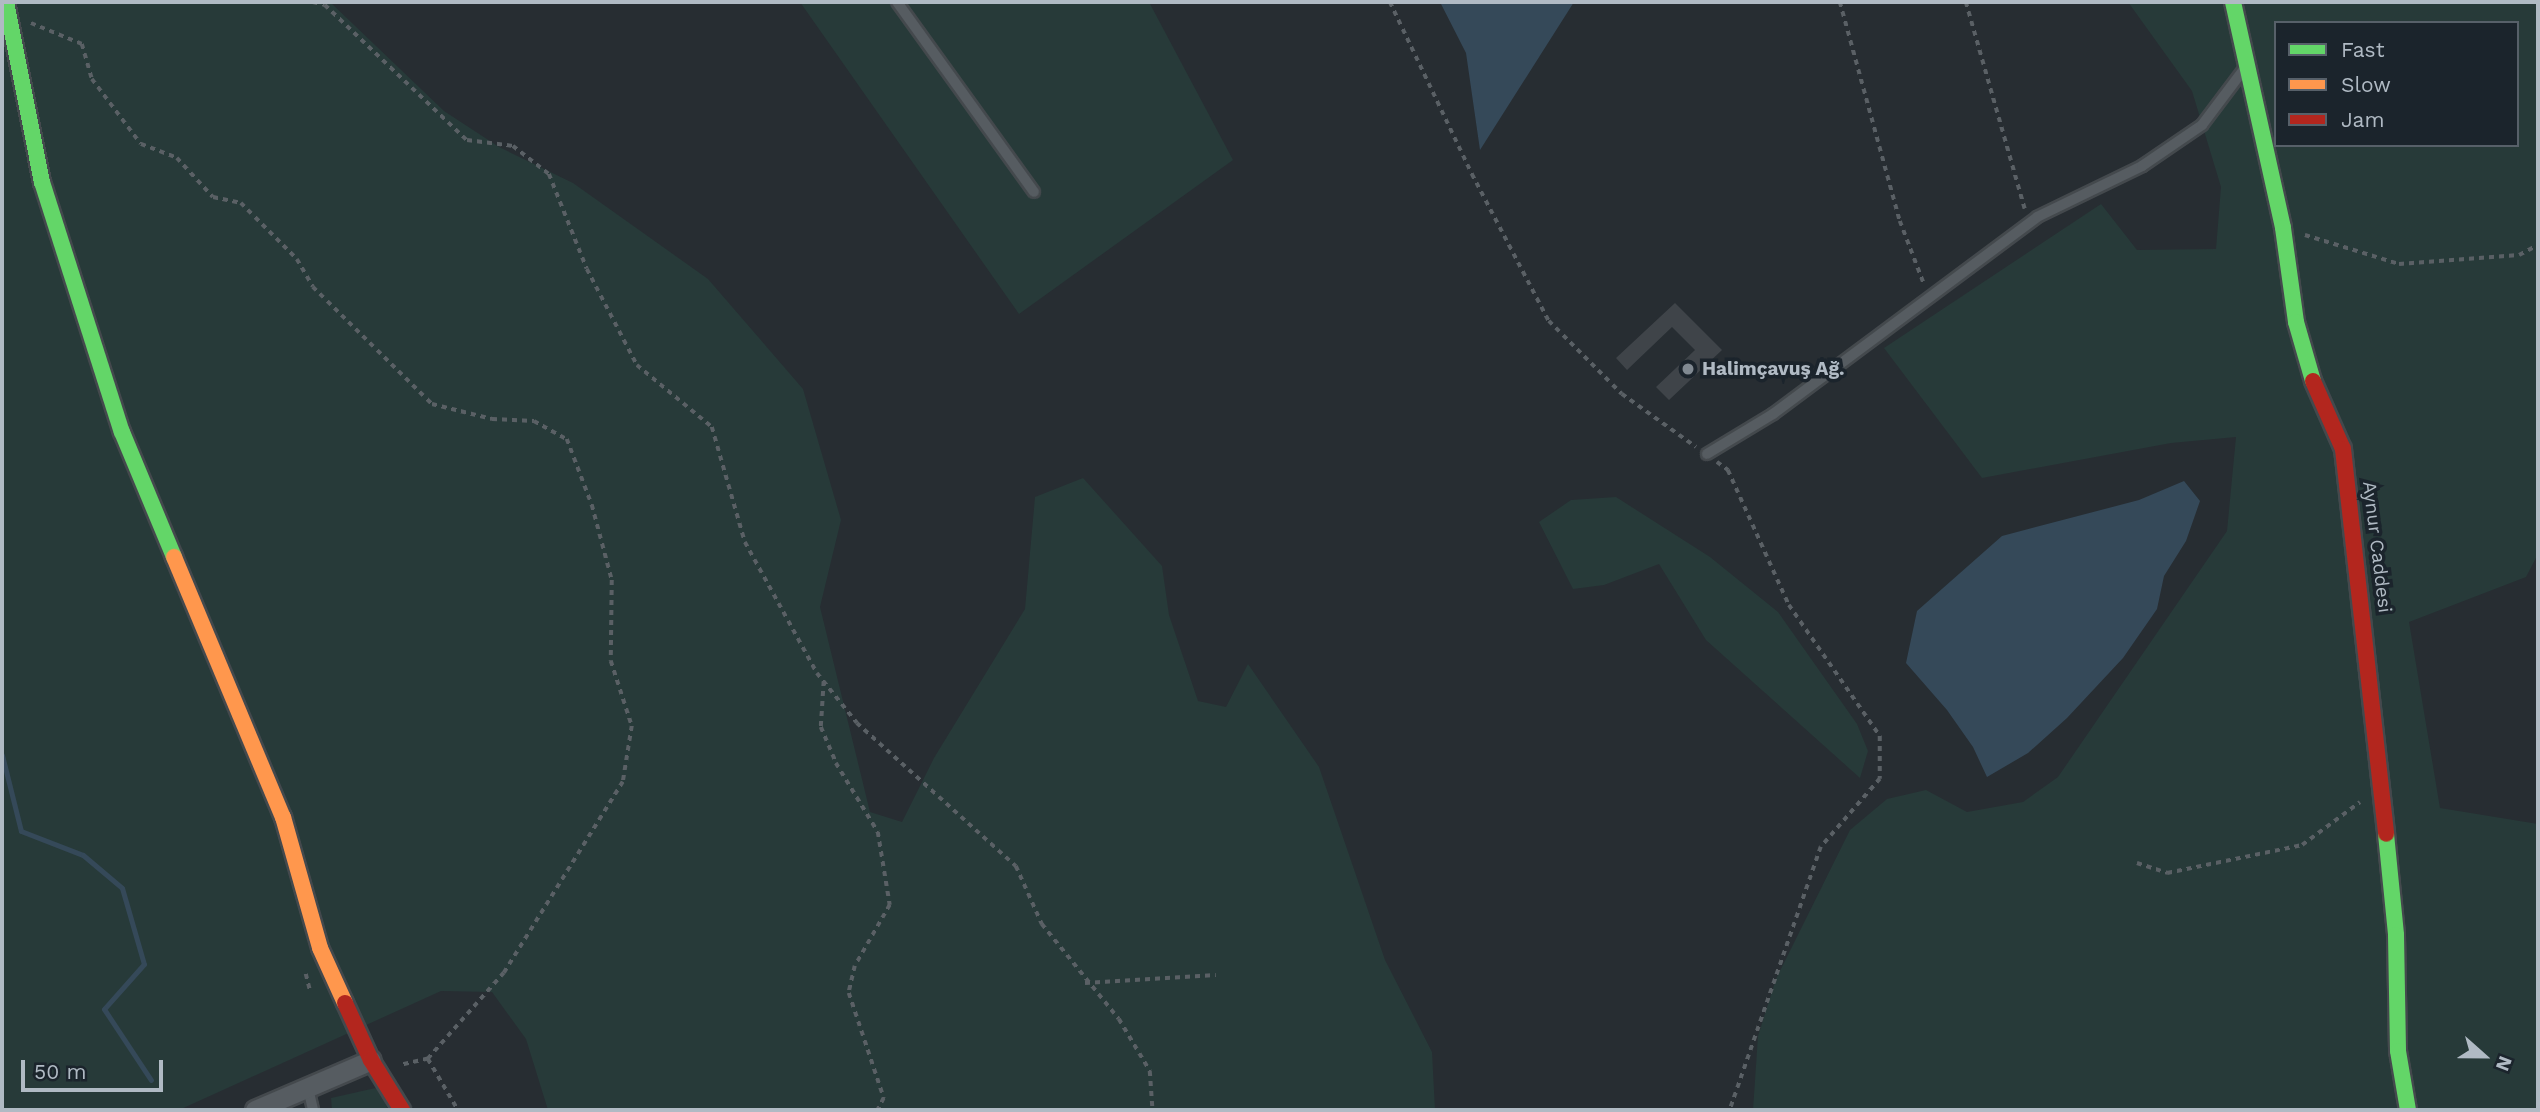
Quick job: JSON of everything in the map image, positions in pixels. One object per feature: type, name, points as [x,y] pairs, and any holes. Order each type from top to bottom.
[{"type":"street","name":"Aynur Caddesi","points":[[2233,2],[2245,68],[2283,228],[2296,322],[2310,373],[2343,449],[2357,545],[2396,934],[2398,1051],[2408,1110]]},
{"type":"street","points":[[6,7],[42,182],[121,432],[283,817],[320,948],[374,1065],[402,1110]]},
{"type":"street","points":[[255,1110],[374,1065]]},
{"type":"lane","points":[[897,2],[1034,192]]},
{"type":"lane","points":[[1707,454],[1773,414],[2029,223],[2142,166],[2202,125],[2245,68]]},
{"type":"lane","points":[[308,1088],[313,1110]]},
{"type":"path","points":[[313,2],[325,5],[467,140],[513,146],[549,174],[587,269],[637,365],[712,427],[745,542],[824,681],[858,723],[1016,866],[1042,924],[1085,983],[1119,1019],[1150,1071],[1153,1110]]},
{"type":"path","points":[[1390,2],[1472,174],[1549,321],[1622,394],[1728,470],[1789,605],[1880,736],[1880,779],[1821,847],[1730,1110]]},
{"type":"path","points":[[1840,2],[1900,220],[1930,299]]},
{"type":"path","points":[[1966,2],[2029,223]]},
{"type":"path","points":[[6,7],[82,44],[92,79],[141,144],[177,158],[213,197],[241,204],[297,259],[313,287],[432,404],[492,419],[534,421],[566,439],[592,505],[612,580],[611,661],[632,726],[623,782],[504,973],[428,1059],[374,1065]]},
{"type":"path","points":[[2283,228],[2399,264],[2519,255],[2538,245]]},
{"type":"path","points":[[824,681],[821,727],[836,763],[878,832],[890,905],[855,966],[849,993],[884,1098],[878,1110]]},
{"type":"path","points":[[2137,863],[2166,873],[2302,845],[2381,786]]},
{"type":"path","points":[[1085,983],[1216,975]]},
{"type":"path","points":[[428,1059],[458,1110]]},
{"type":"green space","points":[[2,2],[330,2],[444,111],[499,147],[573,183],[708,279],[803,389],[841,520],[820,607],[870,812],[902,822],[934,758],[1025,609],[1035,497],[1083,478],[1162,566],[1169,615],[1198,701],[1226,707],[1248,664],[1319,767],[1385,960],[1432,1052],[1435,1110],[548,1110],[526,1039],[492,992],[441,991],[179,1110],[2,1110]]},
{"type":"green space","points":[[800,2],[1149,2],[1233,160],[1019,314]]},
{"type":"green space","points":[[2128,2],[2538,2],[2538,554],[2526,577],[2409,622],[2440,808],[2538,824],[2538,1110],[1753,1110],[1758,1036],[1776,979],[1850,830],[1887,799],[1926,790],[1967,812],[2023,802],[2058,777],[2227,531],[2236,437],[2171,443],[1982,478],[1884,348],[2101,204],[2137,250],[2216,249],[2221,187],[2192,91]]},
{"type":"green space","points":[[1616,497],[1710,557],[1778,612],[1857,724],[1868,751],[1860,778],[1706,640],[1659,564],[1604,585],[1573,589],[1539,522],[1571,500]]},
{"type":"green space","points":[[380,1087],[388,1110],[332,1110],[331,1098]]},
{"type":"water","points":[[1440,2],[1574,2],[1480,150],[1466,53]]},
{"type":"water","points":[[2184,481],[2200,501],[2186,541],[2164,576],[2157,609],[2123,658],[2067,718],[2028,753],[1987,777],[1973,747],[1947,710],[1906,663],[1917,611],[2002,536],[2139,500]]},
{"type":"building","points":[[1675,303],[1722,350],[1669,400],[1656,387],[1695,350],[1672,327],[1627,370],[1616,358]]},
{"type":"waterway","points":[[2,755],[21,831],[83,855],[122,888],[144,964],[104,1009],[151,1080]]},
{"type":"traffic: fast","points":[[6,2],[42,182],[122,432],[174,557]]},
{"type":"traffic: fast","points":[[2233,2],[2283,228],[2296,322],[2313,381]]},
{"type":"traffic: fast","points":[[2386,834],[2396,935],[2398,1051],[2408,1110]]},
{"type":"traffic: slow","points":[[174,557],[283,817],[320,948],[345,1003]]},
{"type":"traffic: jam","points":[[2313,381],[2343,449],[2386,834]]},
{"type":"traffic: jam","points":[[345,1003],[371,1060],[402,1110]]},
{"type":"place","name":"Halimçavuş Ağ.","points":[[1688,369]]}]
